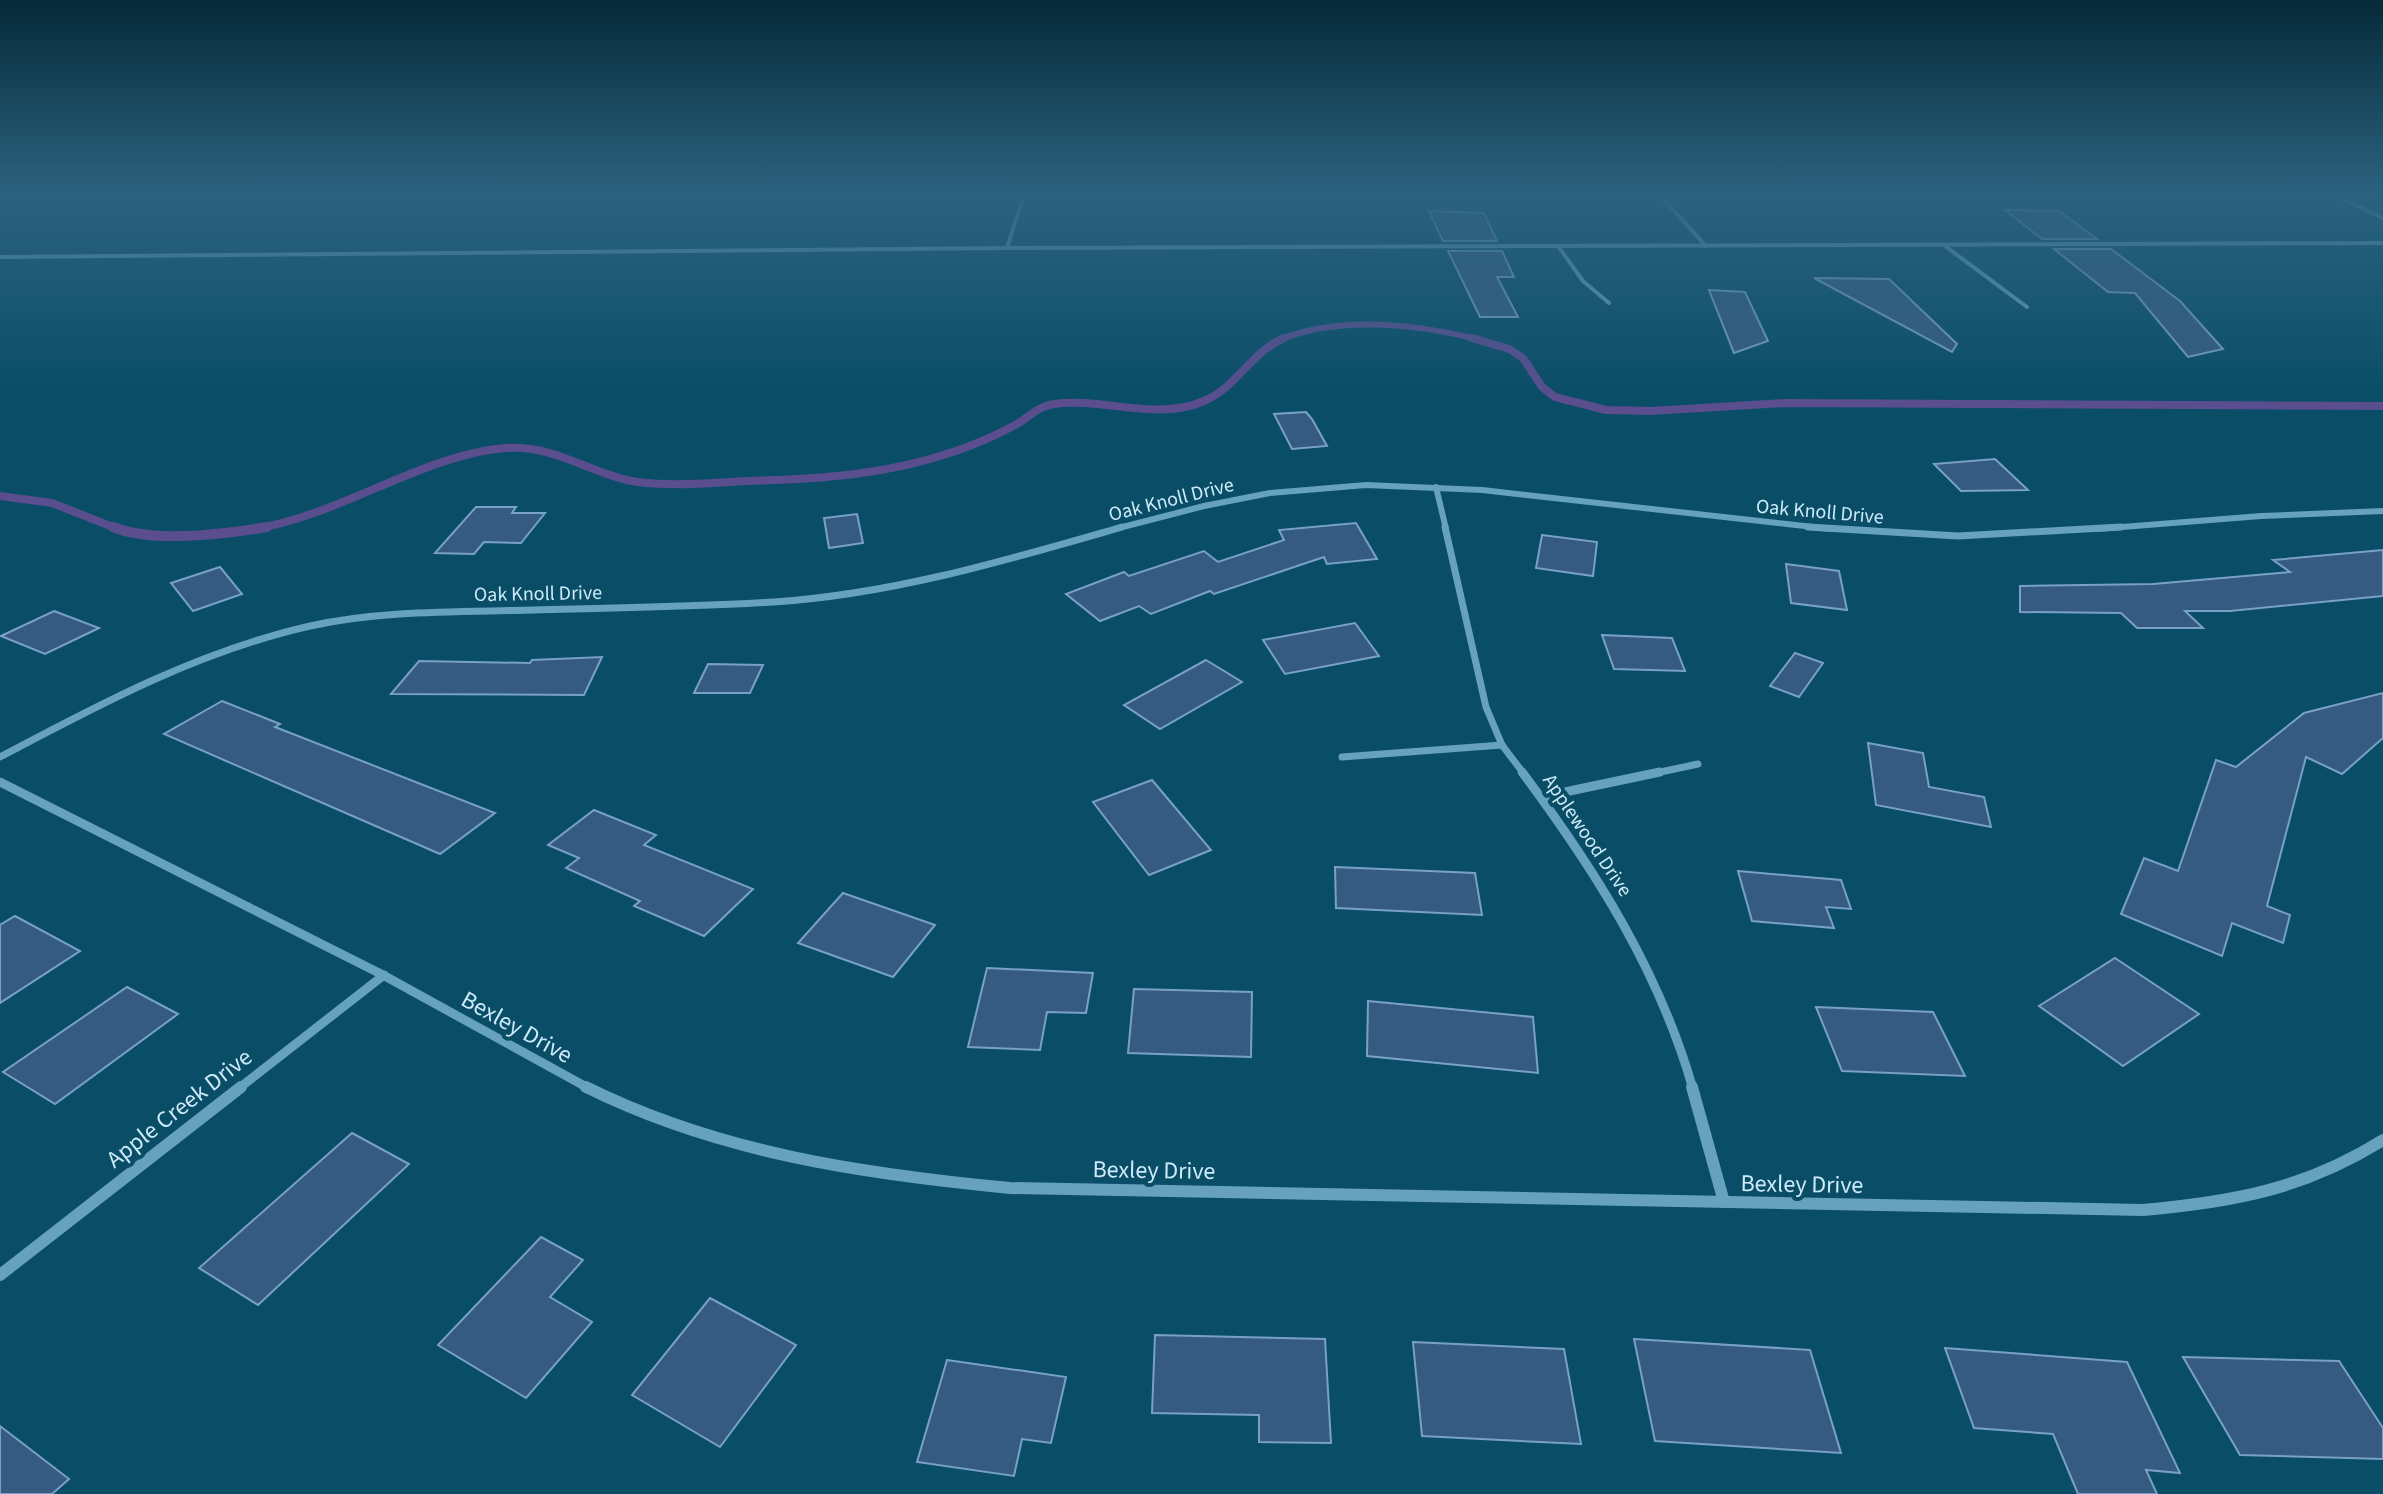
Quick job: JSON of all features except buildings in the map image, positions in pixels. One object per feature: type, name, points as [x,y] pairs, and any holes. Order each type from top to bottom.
[{"type":"street","points":[[1569,261],[1583,281],[1609,303]]},
{"type":"street","points":[[1965,261],[2027,307]]},
{"type":"street","name":"Oak Knoll Drive","points":[[0,757],[165,673],[224,650],[312,626],[423,612],[739,604],[853,595],[972,569],[1233,499],[1337,486],[1436,487],[1799,527],[1941,536],[2063,535],[2240,515],[2383,511]]},
{"type":"street","name":"Applewood Drive","points":[[1436,487],[1486,707],[1502,745],[1580,849],[1621,916],[1659,993],[1690,1080],[1724,1202]]},
{"type":"street","points":[[1342,757],[1502,745]]},
{"type":"street","points":[[1541,797],[1698,764]]},
{"type":"street","name":"Bexley Drive","points":[[0,782],[384,975],[575,1082],[687,1130],[786,1159],[895,1178],[1010,1188],[2143,1210],[2223,1203],[2292,1186],[2351,1162],[2383,1140]]},
{"type":"street","name":"Apple Creek Drive","points":[[0,1275],[384,975]]},
{"type":"waterway","points":[[1282,339],[1327,327],[1353,325],[1405,326],[1472,338]]},
{"type":"waterway","points":[[1472,338],[1480,340]]},
{"type":"waterway","points":[[1472,338],[1509,349],[1523,358],[1542,387],[1555,397],[1606,410],[1651,411],[1786,403],[2383,406]]},
{"type":"waterway","points":[[256,528],[317,512],[443,462],[505,448],[539,450],[611,476],[653,484],[801,479],[879,471],[971,445],[1010,428],[1049,405],[1073,403],[1148,409],[1186,407],[1204,401],[1225,388],[1262,352],[1282,339]]},
{"type":"waterway","points":[[0,496],[52,503],[118,529]]},
{"type":"waterway","points":[[113,527],[168,536],[256,528]]},
{"type":"waterway","points":[[256,528],[267,527]]}]
